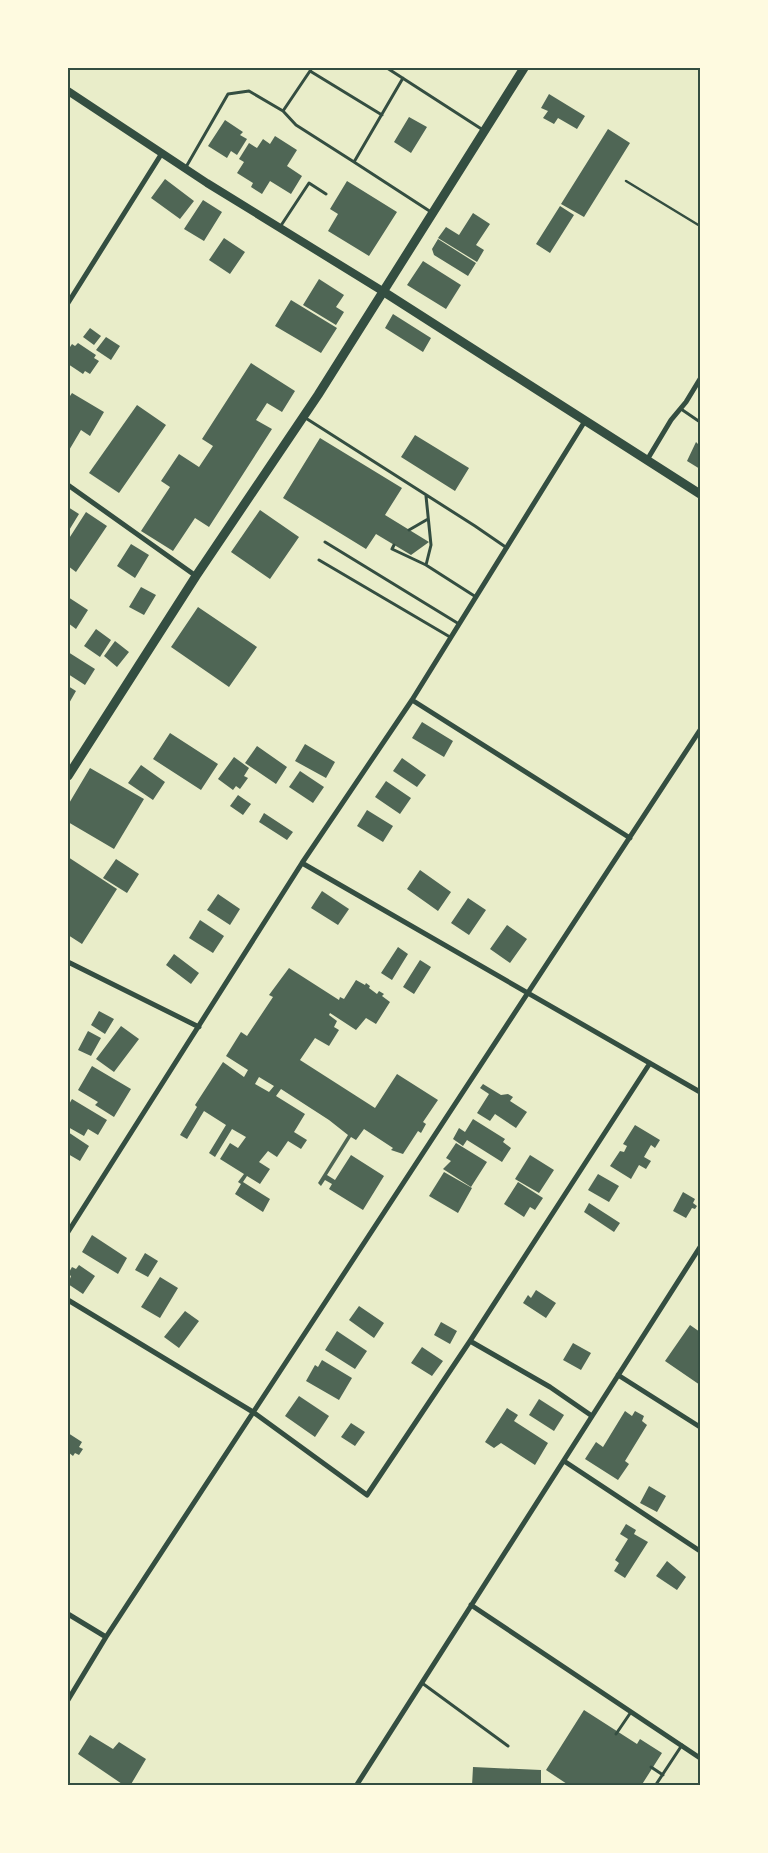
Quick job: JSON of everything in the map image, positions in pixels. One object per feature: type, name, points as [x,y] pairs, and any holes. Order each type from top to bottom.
[{"type":"main road","points":[[68,776],[196,576],[384,292],[524,68]]},
{"type":"main road","points":[[384,292],[700,494]]},
{"type":"street","points":[[68,91],[162,153],[384,292]]},
{"type":"street","points":[[68,303],[162,153]]},
{"type":"street","points":[[646,460],[700,379]]},
{"type":"street","points":[[68,1232],[302,863],[412,700],[585,420]]},
{"type":"street","points":[[68,484],[196,576]]},
{"type":"street","points":[[412,700],[630,838]]},
{"type":"street","points":[[68,1700],[106,1637],[700,730]]},
{"type":"street","points":[[302,863],[700,1092]]},
{"type":"street","points":[[68,962],[198,1027]]},
{"type":"street","points":[[68,1300],[253,1412],[367,1495],[470,1341],[650,1063]]},
{"type":"street","points":[[356,1786],[700,1247]]},
{"type":"street","points":[[470,1341],[550,1387],[592,1416]]},
{"type":"street","points":[[618,1375],[700,1427]]},
{"type":"street","points":[[564,1461],[700,1551]]},
{"type":"street","points":[[471,1605],[700,1758]]},
{"type":"street","points":[[68,1614],[106,1637]]},
{"type":"lane","points":[[387,68],[484,131]]},
{"type":"lane","points":[[283,111],[311,69],[382,115]]},
{"type":"lane","points":[[354,162],[403,78]]},
{"type":"lane","points":[[186,168],[228,94],[249,91],[283,111],[296,125],[432,213]]},
{"type":"lane","points":[[280,228],[309,183],[326,194]]},
{"type":"lane","points":[[680,409],[700,422]]},
{"type":"lane","points":[[303,417],[507,548]]},
{"type":"lane","points":[[426,495],[431,545],[426,566]]},
{"type":"lane","points":[[409,530],[428,519]]},
{"type":"lane","points":[[325,542],[460,624]]},
{"type":"lane","points":[[394,545],[392,549],[426,566],[476,597]]},
{"type":"lane","points":[[319,560],[451,638]]},
{"type":"lane","points":[[422,1682],[508,1746]]},
{"type":"lane","points":[[616,1734],[632,1712]]},
{"type":"lane","points":[[655,1786],[682,1746]]},
{"type":"lane","points":[[650,1767],[663,1774]]},
{"type":"path","points":[[626,180],[700,226]]},
{"type":"building","points":[[549,94],[585,116],[577,129],[558,118],[554,124],[543,118],[548,111],[541,108]]},
{"type":"building","points":[[409,117],[427,127],[411,153],[394,142]]},
{"type":"building","points":[[225,120],[243,132],[240,135],[247,139],[237,155],[231,151],[227,158],[208,146]]},
{"type":"building","points":[[608,129],[630,143],[584,217],[561,204]]},
{"type":"building","points":[[275,136],[297,150],[287,166],[302,176],[291,194],[270,181],[262,194],[251,187],[253,183],[237,173],[244,162],[239,159],[249,143],[257,148],[263,139],[270,144]]},
{"type":"building","points":[[165,179],[194,201],[180,219],[151,198]]},
{"type":"building","points":[[347,181],[397,212],[369,256],[328,231],[338,214],[330,209]]},
{"type":"building","points":[[203,200],[222,212],[204,241],[184,229]]},
{"type":"building","points":[[560,206],[574,215],[550,253],[536,244]]},
{"type":"building","points":[[473,213],[490,224],[476,245],[484,250],[477,262],[438,238],[446,227],[459,235]]},
{"type":"building","points":[[224,238],[245,252],[230,274],[209,260]]},
{"type":"building","points":[[438,239],[476,263],[468,276],[434,255],[432,249]]},
{"type":"building","points":[[423,261],[461,285],[446,309],[407,285]]},
{"type":"building","points":[[319,279],[344,295],[336,307],[344,312],[336,325],[303,305]]},
{"type":"building","points":[[291,300],[337,328],[321,353],[275,326]]},
{"type":"building","points":[[393,314],[431,338],[423,352],[385,328]]},
{"type":"building","points":[[90,328],[101,336],[94,345],[83,337]]},
{"type":"building","points":[[106,337],[120,346],[111,360],[96,350]]},
{"type":"building","points":[[78,343],[96,355],[94,358],[99,361],[90,374],[85,371],[83,374],[68,364],[68,350],[72,344],[75,346]]},
{"type":"building","points":[[251,363],[295,391],[282,412],[267,403],[256,420],[272,429],[209,527],[195,518],[173,551],[141,531],[170,487],[161,481],[179,454],[199,467],[213,446],[202,439]]},
{"type":"building","points":[[72,393],[104,412],[90,436],[81,430],[68,452],[68,399]]},
{"type":"building","points":[[137,405],[166,425],[119,493],[89,473]]},
{"type":"building","points":[[415,435],[469,468],[455,491],[401,457]]},
{"type":"building","points":[[320,438],[402,488],[385,515],[429,542],[411,555],[376,534],[366,549],[283,498]]},
{"type":"building","points":[[700,441],[700,469],[687,461],[696,442],[698,444]]},
{"type":"building","points":[[68,507],[79,514],[68,532]]},
{"type":"building","points":[[260,510],[299,537],[270,579],[231,552]]},
{"type":"building","points":[[86,512],[107,526],[76,572],[68,566],[68,540]]},
{"type":"building","points":[[131,544],[149,555],[135,578],[117,566]]},
{"type":"building","points":[[141,587],[156,595],[144,615],[129,607]]},
{"type":"building","points":[[68,597],[88,610],[76,629],[68,623]]},
{"type":"building","points":[[198,607],[257,647],[229,687],[171,647]]},
{"type":"building","points":[[96,629],[111,640],[100,657],[84,646]]},
{"type":"building","points":[[115,641],[129,652],[117,667],[104,656]]},
{"type":"building","points":[[68,652],[95,669],[85,685],[68,674]]},
{"type":"building","points":[[68,686],[76,691],[68,705]]},
{"type":"building","points":[[422,722],[453,741],[444,757],[412,738]]},
{"type":"building","points":[[170,733],[218,764],[201,790],[153,759]]},
{"type":"building","points":[[305,744],[335,762],[326,778],[295,761]]},
{"type":"building","points":[[257,746],[287,767],[276,784],[245,763]]},
{"type":"building","points":[[234,757],[249,768],[244,776],[248,778],[240,789],[236,786],[233,790],[218,779]]},
{"type":"building","points":[[402,758],[426,775],[417,787],[393,771]]},
{"type":"building","points":[[141,765],[165,782],[153,800],[128,783]]},
{"type":"building","points":[[90,768],[144,799],[114,849],[68,822],[68,805]]},
{"type":"building","points":[[300,771],[324,787],[313,803],[289,787]]},
{"type":"building","points":[[386,781],[411,798],[400,814],[375,797]]},
{"type":"building","points":[[238,795],[251,804],[243,815],[230,806]]},
{"type":"building","points":[[367,810],[393,826],[383,842],[357,826]]},
{"type":"building","points":[[264,813],[293,832],[287,840],[259,822]]},
{"type":"building","points":[[68,857],[117,889],[82,944],[68,935]]},
{"type":"building","points":[[116,859],[139,874],[127,893],[103,878]]},
{"type":"building","points":[[420,870],[451,892],[438,911],[407,889]]},
{"type":"building","points":[[322,891],[349,909],[338,925],[311,908]]},
{"type":"building","points":[[218,894],[240,909],[230,925],[207,910]]},
{"type":"building","points":[[468,898],[486,910],[469,935],[451,923]]},
{"type":"building","points":[[200,920],[224,936],[213,953],[189,938]]},
{"type":"building","points":[[507,925],[527,939],[510,963],[490,949]]},
{"type":"building","points":[[398,947],[408,954],[392,980],[381,973]]},
{"type":"building","points":[[174,954],[199,973],[191,984],[166,965]]},
{"type":"building","points":[[420,960],[431,967],[414,994],[403,987]]},
{"type":"building","points":[[289,968],[339,1000],[340,997],[344,999],[356,980],[365,985],[366,983],[377,994],[379,991],[384,994],[382,996],[390,1002],[376,1024],[366,1018],[356,1030],[330,1013],[329,1015],[337,1021],[334,1027],[339,1030],[329,1046],[315,1038],[300,1060],[375,1108],[397,1074],[438,1100],[423,1122],[426,1124],[421,1133],[418,1131],[403,1154],[391,1150],[393,1148],[364,1129],[356,1140],[351,1137],[327,1175],[335,1180],[351,1155],[384,1176],[363,1210],[329,1189],[332,1184],[325,1180],[321,1186],[318,1183],[348,1135],[329,1120],[281,1089],[276,1096],[305,1114],[294,1132],[307,1140],[301,1149],[288,1141],[277,1157],[268,1151],[259,1162],[270,1169],[260,1184],[247,1176],[243,1182],[270,1199],[263,1212],[235,1194],[241,1184],[238,1182],[244,1174],[220,1159],[230,1143],[238,1148],[246,1137],[232,1129],[215,1157],[209,1153],[226,1125],[204,1111],[187,1139],[180,1135],[197,1107],[195,1105],[223,1062],[244,1077],[248,1070],[226,1056],[241,1032],[247,1036],[273,997],[269,995]],"holes":[[[259,1077],[274,1086],[269,1092],[255,1084]]]},
{"type":"building","points":[[99,1011],[114,1019],[105,1034],[91,1025]]},
{"type":"building","points":[[121,1026],[139,1039],[114,1072],[96,1059]]},
{"type":"building","points":[[88,1031],[101,1038],[91,1056],[78,1050]]},
{"type":"building","points":[[92,1066],[131,1089],[114,1117],[95,1105],[98,1102],[78,1090]]},
{"type":"building","points":[[483,1084],[501,1095],[508,1094],[513,1097],[510,1101],[527,1112],[516,1128],[495,1114],[490,1121],[477,1113],[489,1094],[480,1088]]},
{"type":"building","points":[[72,1099],[107,1120],[98,1135],[88,1129],[84,1136],[68,1127],[68,1106]]},
{"type":"building","points":[[473,1119],[505,1139],[503,1142],[511,1148],[502,1162],[467,1140],[463,1146],[453,1139],[459,1128],[465,1132]]},
{"type":"building","points":[[635,1125],[660,1140],[655,1148],[651,1145],[644,1157],[651,1161],[646,1169],[639,1165],[631,1179],[610,1166],[620,1151],[624,1152],[627,1146],[623,1144]]},
{"type":"building","points":[[68,1132],[89,1146],[80,1161],[68,1154]]},
{"type":"building","points":[[456,1143],[487,1162],[471,1187],[443,1169],[451,1161],[446,1158]]},
{"type":"building","points":[[530,1155],[554,1170],[539,1193],[515,1179]]},
{"type":"building","points":[[444,1172],[472,1188],[458,1213],[429,1196]]},
{"type":"building","points":[[598,1174],[619,1186],[609,1202],[588,1190]]},
{"type":"building","points":[[518,1182],[543,1198],[535,1210],[530,1207],[524,1217],[504,1204]]},
{"type":"building","points":[[683,1192],[695,1199],[693,1203],[697,1206],[695,1209],[692,1208],[686,1218],[673,1211]]},
{"type":"building","points":[[589,1203],[620,1223],[614,1232],[584,1212]]},
{"type":"building","points":[[92,1235],[127,1258],[118,1274],[82,1252]]},
{"type":"building","points":[[145,1253],[158,1261],[148,1277],[135,1270]]},
{"type":"building","points":[[79,1265],[95,1276],[83,1294],[68,1284],[71,1276],[68,1274],[72,1267],[76,1269]]},
{"type":"building","points":[[160,1277],[178,1288],[160,1318],[141,1307]]},
{"type":"building","points":[[536,1290],[556,1303],[546,1318],[523,1303],[528,1295],[531,1298]]},
{"type":"building","points":[[359,1306],[384,1323],[374,1338],[349,1320]]},
{"type":"building","points":[[185,1311],[199,1321],[179,1348],[164,1337]]},
{"type":"building","points":[[441,1322],[457,1331],[450,1344],[434,1335]]},
{"type":"building","points":[[690,1325],[700,1332],[700,1385],[665,1361]]},
{"type":"building","points":[[337,1331],[367,1351],[355,1369],[325,1350]]},
{"type":"building","points":[[573,1343],[591,1353],[581,1370],[563,1360]]},
{"type":"building","points":[[422,1347],[443,1361],[432,1376],[411,1363]]},
{"type":"building","points":[[322,1360],[352,1378],[339,1400],[306,1381],[315,1365],[318,1367]]},
{"type":"building","points":[[299,1396],[329,1416],[315,1437],[285,1416]]},
{"type":"building","points":[[539,1399],[564,1415],[554,1431],[529,1415]]},
{"type":"building","points":[[507,1408],[518,1415],[514,1421],[548,1443],[535,1465],[501,1443],[494,1448],[485,1442]]},
{"type":"building","points":[[625,1411],[632,1416],[635,1411],[644,1416],[642,1421],[647,1425],[625,1461],[629,1464],[618,1480],[585,1459],[596,1442],[603,1447]]},
{"type":"building","points":[[351,1423],[365,1432],[355,1446],[341,1437]]},
{"type":"building","points":[[68,1433],[82,1442],[79,1447],[83,1449],[79,1455],[75,1453],[73,1456],[68,1452]]},
{"type":"building","points":[[649,1486],[666,1496],[657,1512],[640,1503]]},
{"type":"building","points":[[626,1524],[636,1530],[634,1534],[648,1542],[625,1578],[614,1571],[619,1563],[615,1560],[628,1539],[620,1534]]},
{"type":"building","points":[[667,1561],[686,1577],[677,1590],[656,1576]]},
{"type":"building","points":[[584,1710],[637,1744],[640,1739],[662,1753],[641,1786],[570,1786],[546,1770]]},
{"type":"building","points":[[90,1735],[113,1749],[119,1742],[146,1759],[130,1786],[125,1786],[78,1754]]},
{"type":"building","points":[[473,1767],[541,1770],[541,1786],[472,1786]]}]
